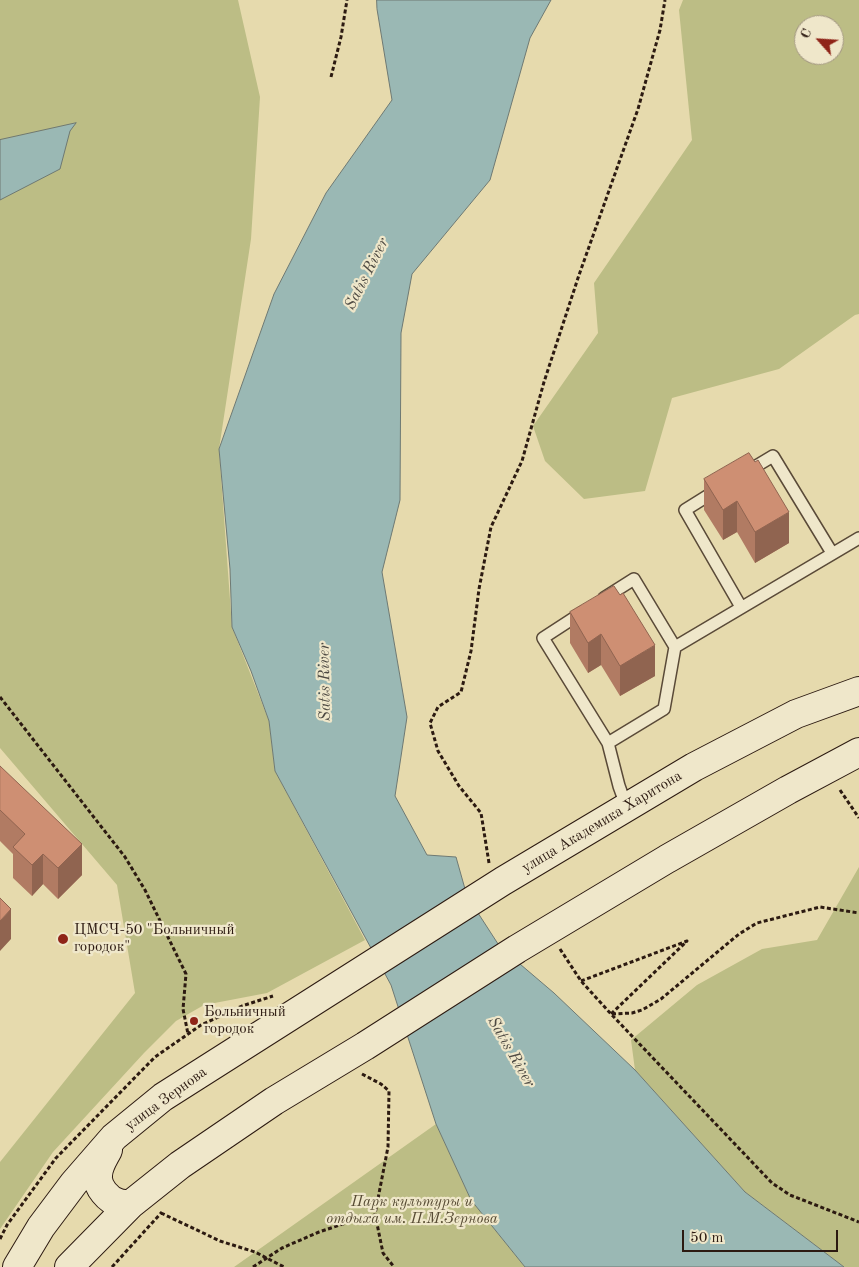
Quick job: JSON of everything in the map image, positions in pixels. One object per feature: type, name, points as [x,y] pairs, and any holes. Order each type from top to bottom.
[{"type":"main road","name":"улица Академика Харитона","points":[[355,974],[486,882],[627,808],[694,767],[796,714],[859,691]]},
{"type":"main road","points":[[70,1267],[131,1204],[180,1165],[258,1111],[365,1046],[517,949],[732,821],[859,752]]},
{"type":"main road","name":"улица Зернова","points":[[17,1267],[41,1228],[74,1183],[114,1137],[163,1098],[355,974]]},
{"type":"main road","points":[[114,1137],[101,1163],[97,1177],[100,1187],[107,1197],[119,1203],[131,1204]]},
{"type":"lane","points":[[741,475],[773,456],[832,553]]},
{"type":"lane","points":[[725,485],[685,510],[741,607]]},
{"type":"lane","points":[[675,647],[859,538]]},
{"type":"lane","points":[[608,743],[664,709],[675,647],[634,579],[543,638],[608,743],[619,786],[627,808]]},
{"type":"path","points":[[330,77],[341,37],[346,0]]},
{"type":"path","points":[[486,882],[481,813],[459,786],[438,751],[430,723],[438,706],[461,692],[471,651],[479,589],[491,527],[522,461],[544,382],[579,275],[638,109],[660,30],[665,0]]},
{"type":"path","points":[[0,697],[125,857],[145,890],[186,974],[183,1009],[188,1034]]},
{"type":"path","points":[[837,785],[859,818]]},
{"type":"path","points":[[611,1014],[632,1013],[642,1010],[662,998],[739,934],[758,923],[820,906],[859,914]]},
{"type":"path","points":[[581,980],[687,941],[611,1014]]},
{"type":"path","points":[[556,943],[581,980],[611,1014],[772,1183],[790,1195],[859,1222]]},
{"type":"path","points":[[361,1072],[390,1091],[388,1147],[375,1214],[382,1253],[394,1267]]},
{"type":"path","points":[[161,1213],[220,1241],[255,1252],[284,1267]]},
{"type":"path","points":[[253,1267],[282,1248],[358,1219]]},
{"type":"green space","points":[[0,0],[238,0],[260,97],[251,239],[219,449],[232,627],[269,721],[275,771],[365,940],[267,993],[204,1005],[176,1021],[53,1152],[0,1229],[0,1162],[135,993],[117,885],[0,748]]},
{"type":"green space","points":[[683,0],[859,0],[859,314],[779,369],[672,398],[645,491],[584,499],[545,461],[533,426],[598,333],[594,283],[692,140],[679,10]]},
{"type":"green space","points":[[859,867],[859,1267],[844,1267],[745,1192],[635,1070],[631,1040],[697,985],[762,949],[817,940]]},
{"type":"green space","name":"Парк культуры и отдыха им. П.М.Зернова","points":[[436,1124],[471,1200],[525,1267],[234,1267]]},
{"type":"water","name":"Satis River","points":[[377,0],[551,0],[530,38],[490,180],[412,274],[401,333],[400,500],[382,572],[407,717],[395,796],[427,855],[456,857],[467,896],[500,947],[554,993],[635,1070],[745,1192],[844,1267],[525,1267],[471,1200],[436,1124],[391,985],[275,771],[269,721],[251,671],[232,627],[230,569],[219,449],[274,294],[326,193],[392,100]]},
{"type":"water","points":[[76,123],[70,131],[60,169],[0,200],[0,140]]},
{"type":"building","points":[[749,453],[755,462],[758,460],[789,512],[755,532],[737,501],[723,510],[704,479]]},
{"type":"building","points":[[614,586],[620,595],[623,593],[655,645],[620,666],[601,634],[588,643],[570,612]]},
{"type":"building","points":[[0,766],[82,844],[58,868],[43,854],[32,865],[13,847],[25,834],[0,810]]},
{"type":"building","points":[[0,898],[11,909],[0,921]]},
{"type":"place","name":"ЦМСЧ-50 \"Больничный городок\"","points":[[63,939]]},
{"type":"place","name":"Больничный городок","points":[[194,1021]]}]
